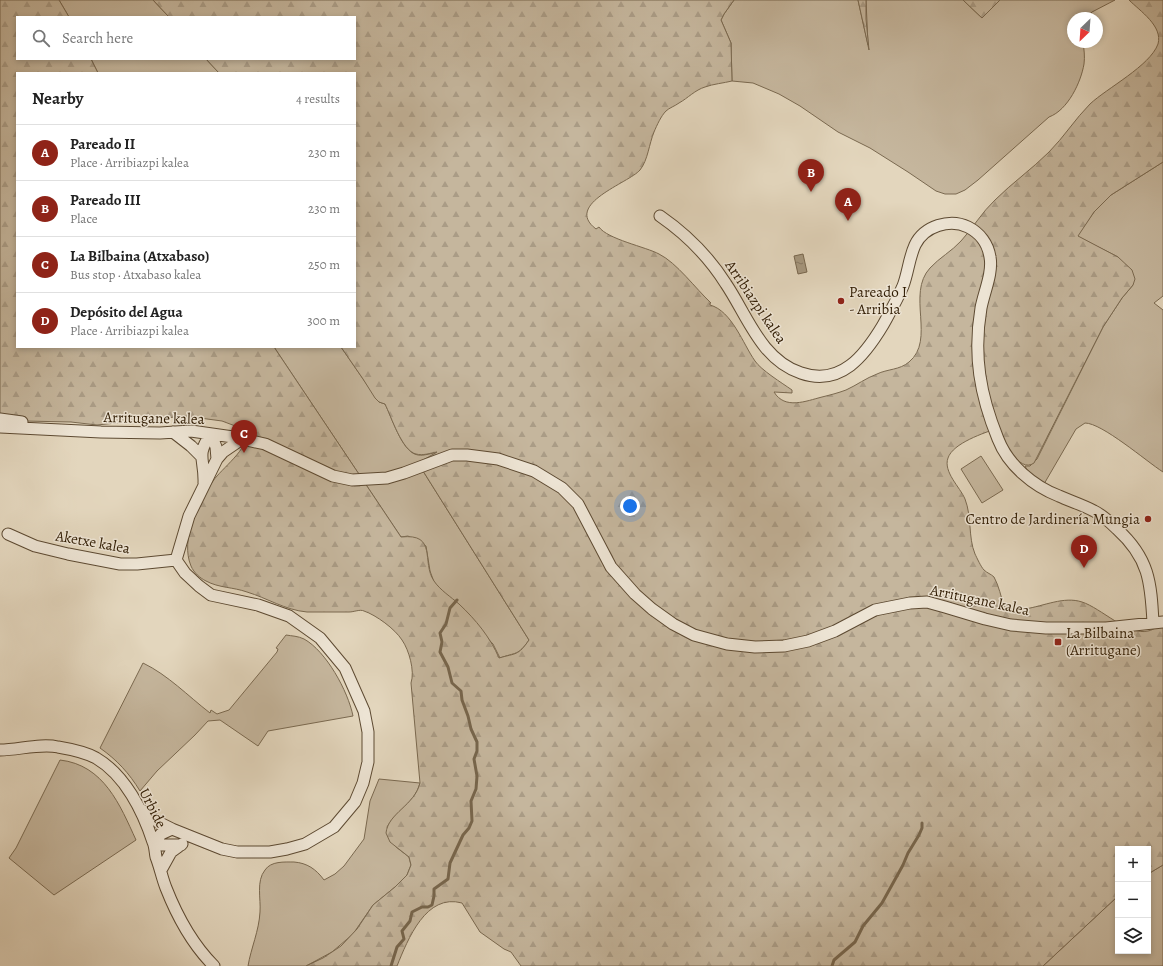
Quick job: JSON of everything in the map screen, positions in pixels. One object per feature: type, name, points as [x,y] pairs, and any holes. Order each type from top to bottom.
[{"type":"street","name":"Arribiazpi kalea","points":[[660,216],[673,225],[709,260],[727,285],[748,323],[770,352],[785,366],[802,374],[818,376],[842,372],[853,365],[863,354],[893,308],[903,286],[915,245],[921,236],[939,224],[954,223],[968,227],[978,234],[987,246],[990,259],[990,272],[979,322],[978,351],[985,403],[999,443],[1014,464],[1027,478],[1044,490],[1094,511],[1127,538],[1144,564],[1149,578],[1158,623]]},
{"type":"street","name":"Arritugane kalea","points":[[0,419],[74,430]]},
{"type":"street","name":"Arritugane kalea","points":[[0,427],[101,432],[190,431],[211,434],[265,444],[332,476],[352,480],[387,478],[452,455],[467,455],[498,459],[534,471],[562,488],[578,504],[611,566],[635,594],[673,624],[694,634],[727,644],[755,647],[784,646],[808,641],[835,631],[875,610],[910,603],[927,602],[1011,625],[1046,628],[1106,628],[1158,623]]},
{"type":"street","points":[[173,432],[201,456]]},
{"type":"street","points":[[204,485],[205,472],[201,456],[203,445],[211,434]]},
{"type":"street","points":[[211,434],[216,447],[217,459]]},
{"type":"street","points":[[138,807],[158,822],[172,830],[222,849],[238,852],[270,852],[305,844],[334,827],[355,802],[363,783],[368,762],[368,732],[364,711],[345,668],[320,638],[289,616],[258,605],[211,595],[185,573],[176,560],[185,527],[217,459],[242,439]]},
{"type":"street","name":"Aketxe kalea","points":[[8,534],[35,546],[120,564],[144,564],[176,560]]},
{"type":"street","name":"Urbide","points":[[0,750],[56,746],[77,751],[95,758],[119,777],[138,807],[154,843],[156,856],[174,906],[189,934],[214,966]]},
{"type":"street","points":[[172,830],[161,834],[154,843],[162,845],[180,845]]},
{"type":"street","points":[[161,870],[171,852],[180,845],[196,839]]},
{"type":"green space","points":[[0,0],[59,0],[68,16],[16,16],[16,60],[92,60],[98,72],[16,72],[16,348],[275,348],[401,537],[413,537],[420,540],[424,544],[430,573],[434,581],[477,623],[487,636],[499,658],[519,651],[529,640],[418,463],[437,452],[419,455],[406,447],[385,404],[379,402],[375,398],[342,348],[356,348],[356,72],[218,72],[207,60],[356,60],[356,16],[168,16],[153,0],[734,0],[721,20],[731,43],[732,81],[701,88],[666,111],[655,129],[643,166],[634,175],[602,195],[593,203],[587,211],[588,220],[596,229],[599,227],[603,231],[618,239],[653,251],[672,263],[711,303],[710,305],[718,308],[731,321],[758,365],[792,390],[792,393],[774,392],[779,398],[790,403],[796,403],[846,390],[881,372],[902,367],[909,362],[917,353],[920,342],[920,291],[923,279],[930,268],[961,241],[995,200],[1049,152],[1090,104],[1137,68],[1153,52],[1158,44],[1159,37],[1157,31],[1150,19],[1129,0],[1163,0],[1163,162],[1111,195],[1094,212],[1078,236],[1118,257],[1132,270],[1135,279],[1133,285],[1122,298],[1103,327],[1034,463],[1028,465],[1017,460],[1007,447],[998,428],[962,443],[951,453],[947,463],[950,474],[965,499],[969,513],[971,541],[975,554],[983,569],[994,577],[1004,606],[1023,609],[1061,601],[1075,600],[1089,605],[1123,626],[1140,631],[1152,630],[1163,621],[1163,865],[1151,872],[1151,846],[1115,846],[1115,899],[1043,966],[521,966],[511,952],[504,949],[480,932],[462,903],[449,902],[438,905],[429,911],[420,921],[407,943],[397,966],[306,966],[323,958],[341,946],[357,929],[373,905],[407,875],[411,865],[409,857],[390,842],[386,833],[391,820],[413,797],[420,783],[411,683],[412,667],[405,644],[390,627],[369,613],[361,610],[349,612],[299,611],[254,594],[211,583],[197,575],[191,566],[188,556],[189,533],[192,522],[202,499],[213,481],[244,445],[246,433],[238,427],[222,421],[185,416],[97,425],[71,422],[24,421],[0,414]]},
{"type":"green space","points":[[59,0],[153,0],[168,16],[68,16]]},
{"type":"green space","points":[[734,0],[858,0],[868,45],[866,0],[963,0],[982,18],[1000,0],[1115,0],[1092,12],[1067,12],[1067,48],[1083,48],[1084,56],[1084,64],[1080,79],[1068,102],[978,180],[965,190],[956,194],[945,194],[936,191],[870,148],[838,132],[800,106],[779,94],[753,83],[732,81],[731,43],[721,20]]},
{"type":"green space","points":[[858,0],[866,0],[869,50]]},
{"type":"green space","points":[[963,0],[1000,0],[982,18]]},
{"type":"green space","points":[[92,60],[207,60],[218,72],[98,72]]},
{"type":"green space","points":[[1163,162],[1163,296],[1154,303],[1163,310],[1163,472],[1124,443],[1102,429],[1085,423],[1076,429],[1044,484],[1030,476],[1025,466],[1030,466],[1037,459],[1103,327],[1122,298],[1133,285],[1118,257],[1077,236],[1094,212],[1111,195]]},
{"type":"green space","points":[[275,348],[342,348],[379,402],[385,404],[398,434],[407,448],[412,453],[418,455],[439,452],[418,463],[529,640],[522,649],[513,654],[500,658],[493,644],[434,582],[430,571],[426,546],[408,536],[401,537]]},
{"type":"green space","points":[[981,456],[1003,490],[982,503],[961,469]]},
{"type":"green space","points":[[286,635],[304,639],[312,645],[328,662],[341,684],[353,716],[268,731],[258,746],[220,720],[208,721],[157,771],[140,791],[132,778],[122,767],[100,748],[143,663],[161,673],[210,713],[211,710],[217,714],[229,710],[277,652],[278,649],[276,648]]},
{"type":"green space","points":[[60,760],[75,763],[99,778],[117,801],[136,840],[54,895],[9,858],[16,848]]},
{"type":"green space","points":[[379,779],[420,783],[414,796],[387,827],[396,847],[409,857],[411,865],[407,875],[373,905],[353,934],[332,952],[306,966],[248,966],[258,926],[262,874],[271,865],[282,862],[294,862],[311,867],[324,880],[335,874],[344,866],[364,839],[370,801]]},
{"type":"green space","points":[[1163,865],[1163,966],[1043,966],[1115,899],[1115,954],[1151,954],[1151,872]]},
{"type":"water","points":[[803,254],[807,272],[798,274],[794,256]]},
{"type":"waterway","points":[[391,966],[397,947],[404,939],[402,931],[410,921],[412,912],[422,907],[432,905],[434,889],[448,879],[450,863],[463,835],[469,828],[472,821],[471,801],[476,789],[477,776],[474,759],[477,751],[477,742],[471,729],[462,700],[461,691],[452,683],[448,667],[440,652],[442,642],[440,633],[446,624],[450,608],[457,600]]},
{"type":"waterway","points":[[832,966],[834,960],[855,942],[863,926],[882,903],[919,835],[922,828],[922,823]]},
{"type":"place","name":"Pareado III","points":[[811,192]]},
{"type":"place","name":"Pareado II","points":[[848,221]]},
{"type":"place","name":"Pareado I - Arribia","points":[[841,301]]},
{"type":"place","name":"La Bilbaina (Atxabaso)","points":[[244,453]]},
{"type":"place","name":"Centro de Jardinería Mungia","points":[[1148,519]]},
{"type":"place","name":"Depósito del Agua","points":[[1084,568]]},
{"type":"place","name":"La Bilbaina (Arritugane)","points":[[1058,642]]}]
